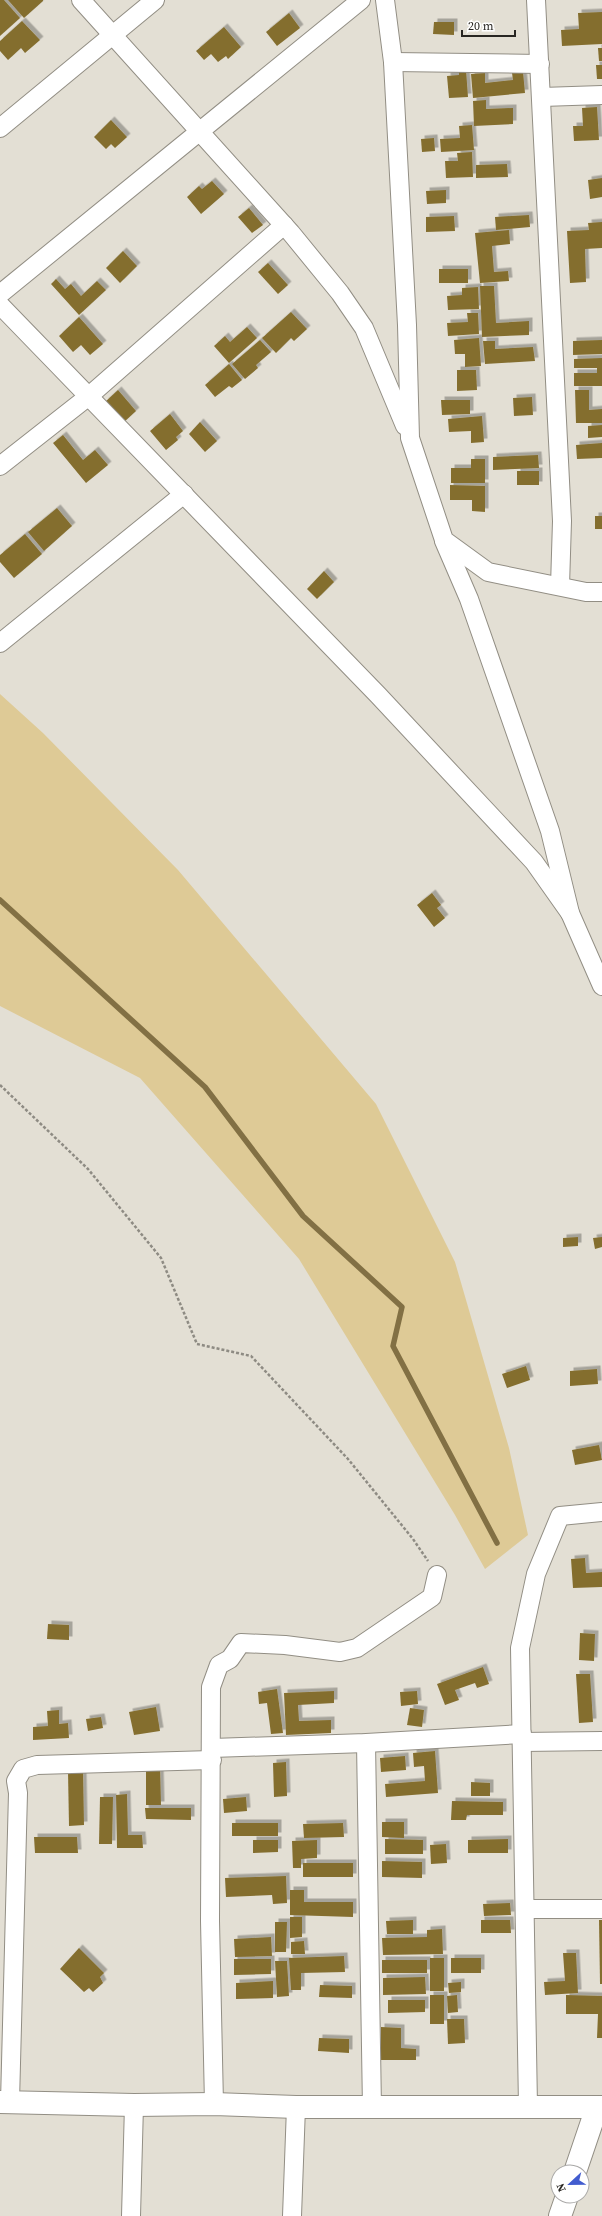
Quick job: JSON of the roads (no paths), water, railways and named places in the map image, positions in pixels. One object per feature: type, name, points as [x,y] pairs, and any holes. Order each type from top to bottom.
[{"type":"street","points":[[82,0],[198,132],[284,225],[340,293],[364,328],[410,438],[444,540],[469,599],[550,831],[570,913],[602,986]]},
{"type":"street","points":[[0,128],[155,0]]},
{"type":"street","points":[[0,294],[361,0]]},
{"type":"street","points":[[385,0],[393,62],[408,325],[410,438]]},
{"type":"street","points":[[536,0],[562,521],[560,586]]},
{"type":"street","points":[[393,62],[540,64]]},
{"type":"street","points":[[542,97],[602,95]]},
{"type":"street","points":[[0,466],[89,396],[284,225]]},
{"type":"street","points":[[0,305],[378,695],[534,862],[570,913]]},
{"type":"street","points":[[0,643],[184,494]]},
{"type":"street","points":[[444,540],[488,572],[586,592],[602,592]]},
{"type":"street","points":[[528,2106],[526,1909],[520,1648],[536,1574],[560,1516],[602,1512]]},
{"type":"street","points":[[214,2104],[210,1921],[212,1754],[211,1687],[214,1675],[219,1665],[235,1654],[241,1643],[285,1645],[340,1652],[357,1648],[432,1597],[437,1575]]},
{"type":"street","points":[[578,2164],[600,2107],[528,2106],[372,2108],[214,2104],[134,2105],[5,2102],[18,1793],[16,1781],[23,1769],[37,1765],[366,1743],[522,1738],[602,1741]]},
{"type":"street","points":[[366,1743],[372,2108]]},
{"type":"street","points":[[526,1909],[602,1909]]},
{"type":"street","points":[[131,2216],[134,2105]]},
{"type":"street","points":[[292,2216],[296,2107]]},
{"type":"street","points":[[560,2216],[564,2204]]},
{"type":"waterway","points":[[0,900],[205,1087],[303,1216],[402,1307],[393,1346],[497,1543]]}]
